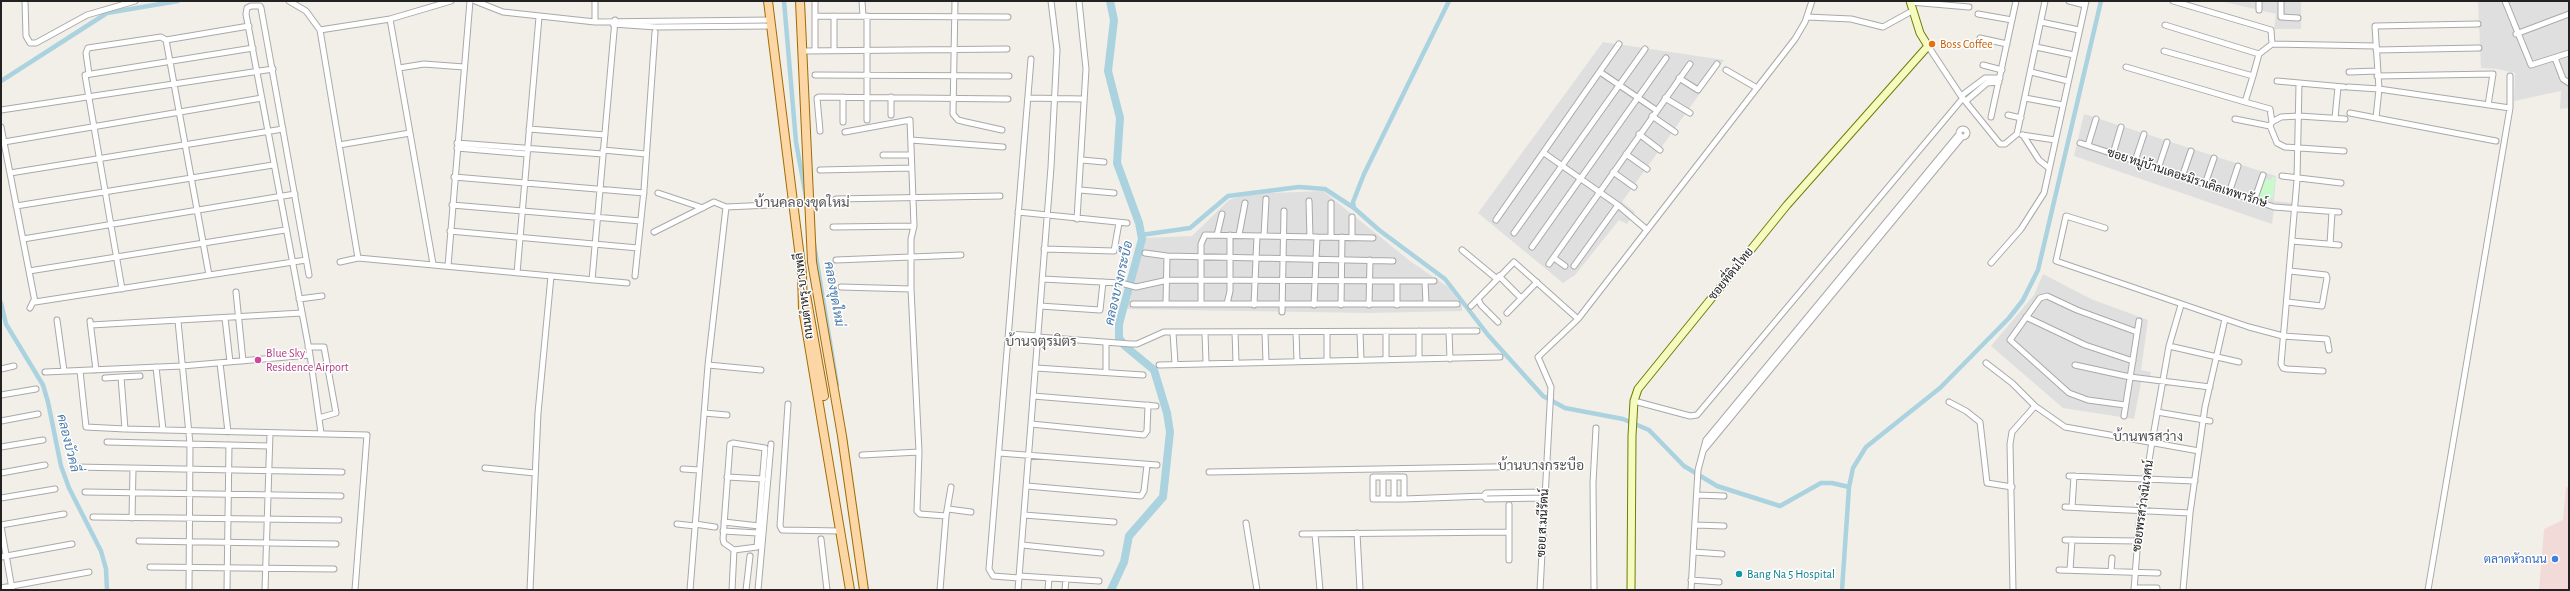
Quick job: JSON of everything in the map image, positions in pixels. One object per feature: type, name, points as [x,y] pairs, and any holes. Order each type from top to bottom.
[{"type":"main road","name":"ถนนตำหรุ-บางพลี","points":[[768,1],[808,333],[850,590]]},
{"type":"main road","name":"ถนนตำหรุ-บางพลี","points":[[800,1],[804,51],[814,292],[863,590]]},
{"type":"main road","points":[[806,308],[856,590]]},
{"type":"street","points":[[25,1],[26,36],[30,43],[36,43],[87,15],[135,1]]},
{"type":"street","points":[[289,1],[306,11],[320,30],[358,258]]},
{"type":"street","points":[[320,30],[390,19],[451,1]]},
{"type":"street","points":[[448,266],[454,177],[470,1]]},
{"type":"street","points":[[475,1],[503,12],[595,22],[771,23]]},
{"type":"street","points":[[595,1],[595,22]]},
{"type":"street","points":[[815,1],[816,50]]},
{"type":"street","points":[[862,1],[865,16],[867,120]]},
{"type":"street","points":[[955,1],[953,114],[958,120],[1002,130]]},
{"type":"street","points":[[1018,590],[1036,368],[1058,50],[1052,1]]},
{"type":"street","points":[[1077,219],[1082,160],[1083,99],[1086,60],[1079,1]]},
{"type":"street","points":[[1471,306],[1514,262],[1578,319],[1646,229],[1795,39],[1807,17],[1812,1]]},
{"type":"street","points":[[1991,117],[2016,1]]},
{"type":"street","points":[[2045,1],[2021,118],[2020,135],[2039,160],[2049,168]]},
{"type":"street","points":[[1991,263],[2021,229],[2044,193],[2085,3],[2069,1]]},
{"type":"street","points":[[2172,1],[2271,30],[2272,44]]},
{"type":"street","points":[[2259,1],[2259,10]]},
{"type":"street","points":[[2281,1],[2281,17],[2298,18]]},
{"type":"street","points":[[2505,1],[2516,34],[2531,65],[2569,53]]},
{"type":"street","points":[[1969,7],[1910,2],[1920,34],[1964,98],[2000,144],[2005,144],[2020,135],[2055,140]]},
{"type":"street","points":[[309,275],[273,69],[260,6],[247,8],[273,165],[310,355],[321,433]]},
{"type":"street","points":[[1807,17],[1851,19],[1883,27],[1912,12]]},
{"type":"street","points":[[1978,14],[2012,20]]},
{"type":"street","points":[[2516,34],[2569,14]]},
{"type":"street","points":[[815,16],[1008,17]]},
{"type":"street","points":[[834,16],[834,50]]},
{"type":"street","points":[[517,273],[539,17]]},
{"type":"street","points":[[390,19],[433,264]]},
{"type":"street","points":[[592,280],[614,22]]},
{"type":"street","points":[[2041,22],[2079,30]]},
{"type":"street","points":[[2376,118],[2379,89],[2375,26],[2478,24]]},
{"type":"street","points":[[2165,25],[2259,54]]},
{"type":"street","points":[[89,74],[86,53],[88,48],[161,37],[166,40],[249,26]]},
{"type":"street","points":[[635,276],[644,194],[655,32]]},
{"type":"street","points":[[1980,38],[2007,44]]},
{"type":"street","points":[[166,40],[209,275]]},
{"type":"street","points":[[1496,220],[1619,44]]},
{"type":"street","points":[[2245,102],[2259,54],[2272,44],[2376,48],[2479,48]]},
{"type":"street","name":"ซอยที่ดินไทย","points":[[1631,590],[1634,401],[1638,389],[1783,211],[1928,46]]},
{"type":"street","points":[[2036,47],[2074,55]]},
{"type":"street","points":[[122,289],[87,96],[85,76],[89,74],[253,48]]},
{"type":"street","points":[[804,51],[866,49],[1007,49]]},
{"type":"street","points":[[1514,233],[1645,49]]},
{"type":"street","points":[[2164,51],[2253,76]]},
{"type":"street","points":[[1532,247],[1666,58]]},
{"type":"street","points":[[2555,58],[2563,79],[2569,83]]},
{"type":"street","points":[[1032,59],[989,572],[994,576],[1099,581]]},
{"type":"street","points":[[399,68],[424,64],[464,67]]},
{"type":"street","points":[[1549,264],[1639,134],[1690,64]]},
{"type":"street","points":[[1679,78],[1698,90],[1717,64]]},
{"type":"street","points":[[1984,65],[2002,70]]},
{"type":"street","points":[[2126,67],[2270,109],[2271,124],[2277,143],[2285,147],[2344,151]]},
{"type":"street","points":[[1,110],[273,69]]},
{"type":"street","points":[[1726,70],[1757,88]]},
{"type":"street","points":[[1600,72],[1656,110]]},
{"type":"street","points":[[2031,72],[2068,81]]},
{"type":"street","points":[[2349,72],[2377,74],[2493,74],[2488,105]]},
{"type":"street","points":[[814,75],[867,74],[1009,76]]},
{"type":"street","points":[[2428,590],[2510,108],[2510,76]]},
{"type":"street","points":[[1634,401],[1690,416],[1697,415],[1964,98],[1988,77],[2000,80]]},
{"type":"street","points":[[2277,81],[2299,84],[2379,89],[2510,108]]},
{"type":"street","points":[[2299,84],[2298,178],[2281,364],[2283,368],[2323,371]]},
{"type":"street","points":[[2335,118],[2338,87]]},
{"type":"street","points":[[843,97],[843,122]]},
{"type":"street","points":[[891,115],[892,97]]},
{"type":"street","points":[[820,132],[817,98],[892,97],[1008,99]]},
{"type":"street","points":[[1028,98],[1054,97],[1083,99]]},
{"type":"street","points":[[4,142],[262,98]]},
{"type":"street","points":[[1665,98],[1690,113]]},
{"type":"street","points":[[2025,98],[2063,105]]},
{"type":"street","points":[[2350,113],[2496,141]]},
{"type":"street","points":[[2008,115],[2021,118]]},
{"type":"street","points":[[1652,116],[1675,132]]},
{"type":"street","points":[[2271,124],[2276,118],[2299,116],[2345,119]]},
{"type":"street","points":[[845,132],[908,118],[911,140],[914,226],[911,239],[911,289],[915,408],[919,452],[917,511],[920,514],[946,516]]},
{"type":"street","points":[[2088,145],[2096,119]]},
{"type":"street","points":[[2235,119],[2271,124]]},
{"type":"street","points":[[1,127],[34,300],[30,308]]},
{"type":"street","points":[[2113,154],[2121,127]]},
{"type":"street","points":[[10,173],[283,129]]},
{"type":"street","points":[[529,129],[605,135]]},
{"type":"street","points":[[339,145],[410,133]]},
{"type":"street","points":[[1639,134],[1660,150]]},
{"type":"street","points":[[2135,161],[2144,134]]},
{"type":"street","points":[[1690,590],[1696,525],[1698,470],[1703,451],[1728,417],[1960,135]]},
{"type":"street","points":[[911,140],[1003,147]]},
{"type":"street","name":"ซอย หมู่บ้านเดอะมิราเคิลเทพารักษ์","points":[[2080,142],[2274,207],[2339,212]]},
{"type":"street","points":[[2158,169],[2167,142]]},
{"type":"street","points":[[457,146],[646,154]]},
{"type":"street","points":[[457,146],[527,154]]},
{"type":"street","points":[[2182,177],[2191,151]]},
{"type":"street","points":[[1544,153],[1618,205],[1646,229]]},
{"type":"street","points":[[883,154],[911,155]]},
{"type":"street","points":[[1626,154],[1647,169]]},
{"type":"street","points":[[2205,184],[2214,158]]},
{"type":"street","points":[[1082,160],[1104,162]]},
{"type":"street","points":[[16,206],[273,165]]},
{"type":"street","points":[[2229,193],[2238,166]]},
{"type":"street","points":[[820,170],[911,168]]},
{"type":"street","points":[[1613,172],[1634,187]]},
{"type":"street","points":[[2254,201],[2263,175]]},
{"type":"street","points":[[2282,176],[2341,183]]},
{"type":"street","points":[[454,177],[644,194]]},
{"type":"street","points":[[1080,190],[1114,193]]},
{"type":"street","points":[[658,193],[702,208]]},
{"type":"street","points":[[23,239],[279,198],[295,194]]},
{"type":"street","points":[[836,199],[1000,196]]},
{"type":"street","points":[[1264,236],[1266,199]]},
{"type":"street","points":[[1309,201],[1310,237]]},
{"type":"street","points":[[654,232],[714,202],[726,207],[793,204]]},
{"type":"street","points":[[1239,235],[1244,203]]},
{"type":"street","points":[[1331,203],[1331,237]]},
{"type":"street","points":[[452,205],[597,216],[641,221]]},
{"type":"street","points":[[1574,266],[1618,205]]},
{"type":"street","points":[[690,590],[708,365],[726,207]]},
{"type":"street","points":[[1282,312],[1282,236],[1284,211]]},
{"type":"street","points":[[1018,212],[1127,223]]},
{"type":"street","points":[[2330,244],[2332,212]]},
{"type":"street","points":[[1217,235],[1222,214]]},
{"type":"street","points":[[2106,228],[2066,216],[2056,261],[2181,305],[2283,336],[2327,339],[2329,350]]},
{"type":"street","points":[[1352,217],[1352,238]]},
{"type":"street","points":[[1044,249],[1111,252],[1115,248],[1119,223]]},
{"type":"street","points":[[833,227],[914,226]]},
{"type":"street","points":[[29,271],[285,230]]},
{"type":"street","points":[[450,231],[638,248]]},
{"type":"street","points":[[1200,304],[1203,238],[1205,235],[1373,238]]},
{"type":"street","points":[[1227,304],[1230,280],[1230,235]]},
{"type":"street","points":[[1254,304],[1258,258],[1257,236]]},
{"type":"street","points":[[1314,305],[1316,237]]},
{"type":"street","points":[[1341,305],[1343,281],[1342,237]]},
{"type":"street","points":[[2292,241],[2339,245]]},
{"type":"street","points":[[1462,250],[1498,277],[1521,298]]},
{"type":"street","points":[[1145,253],[1167,256],[1393,261]]},
{"type":"street","points":[[836,260],[961,254]]},
{"type":"street","points":[[1166,303],[1168,280],[1167,256]]},
{"type":"street","points":[[340,262],[358,258],[627,283]]},
{"type":"street","points":[[1554,258],[1565,266]]},
{"type":"street","points":[[34,300],[37,302],[306,260]]},
{"type":"street","points":[[1369,305],[1370,260]]},
{"type":"street","points":[[2287,302],[2322,306],[2327,278],[2326,275],[2290,271]]},
{"type":"street","points":[[530,590],[538,413],[551,276]]},
{"type":"street","points":[[1042,279],[1121,283],[1136,287],[1168,280],[1434,281]]},
{"type":"street","points":[[1397,281],[1397,305]]},
{"type":"street","points":[[1040,306],[1100,310],[1103,282]]},
{"type":"street","points":[[1425,282],[1426,304]]},
{"type":"street","points":[[1508,313],[1537,282]]},
{"type":"street","points":[[841,287],[911,289]]},
{"type":"street","points":[[236,292],[243,361]]},
{"type":"street","points":[[299,300],[322,296]]},
{"type":"street","points":[[2126,405],[2088,400],[2069,393],[2011,343],[2010,336],[2040,298],[2048,296],[2077,310],[2137,332]]},
{"type":"street","points":[[1478,299],[1481,305],[1498,322]]},
{"type":"street","points":[[1133,304],[1254,304],[1282,306],[1457,304]]},
{"type":"street","name":"ซอยพรสว่างนิเวศน์","points":[[2134,589],[2137,542],[2152,442],[2169,346],[2181,305]]},
{"type":"street","points":[[96,370],[91,323],[178,321],[302,313]]},
{"type":"street","points":[[2026,317],[2085,345],[2133,361]]},
{"type":"street","points":[[225,318],[230,362]]},
{"type":"street","name":"ซอย ส.มนีรัตน์","points":[[1540,590],[1544,495],[1551,392],[1550,381],[1538,361],[1538,357],[1578,319]]},
{"type":"street","points":[[2183,590],[2190,513],[2199,451],[2210,386],[2225,319]]},
{"type":"street","points":[[57,320],[64,371]]},
{"type":"street","points":[[178,321],[190,431],[188,590]]},
{"type":"street","points":[[2124,416],[2139,321]]},
{"type":"street","points":[[1418,331],[1419,359]]},
{"type":"street","points":[[1449,331],[1450,359]]},
{"type":"street","points":[[1009,334],[1107,343],[1137,344],[1164,332],[1477,331]]},
{"type":"street","points":[[1205,332],[1206,362]]},
{"type":"street","points":[[1235,332],[1236,362]]},
{"type":"street","points":[[1265,332],[1266,362]]},
{"type":"street","points":[[1296,332],[1297,361]]},
{"type":"street","points":[[1326,332],[1327,361]]},
{"type":"street","points":[[1360,332],[1361,360]]},
{"type":"street","points":[[1386,332],[1386,360]]},
{"type":"street","points":[[1173,333],[1175,363]]},
{"type":"street","points":[[1106,372],[1107,343]]},
{"type":"street","points":[[2169,346],[2239,362]]},
{"type":"street","points":[[308,347],[324,348],[336,413],[319,418]]},
{"type":"street","points":[[45,372],[182,366],[310,355]]},
{"type":"street","points":[[1158,365],[1206,362],[1500,358]]},
{"type":"street","points":[[220,363],[228,432]]},
{"type":"street","points":[[1986,363],[2012,383],[2035,406],[2065,427],[2199,451]]},
{"type":"street","points":[[708,365],[761,370]]},
{"type":"street","points":[[2075,365],[2130,377],[2210,386]]},
{"type":"street","points":[[1,369],[14,366]]},
{"type":"street","points":[[156,367],[163,430]]},
{"type":"street","points":[[1036,368],[1143,375]]},
{"type":"street","points":[[80,370],[86,426],[125,429],[321,433],[367,436],[354,590]]},
{"type":"street","points":[[105,378],[140,376]]},
{"type":"street","points":[[121,377],[125,429]]},
{"type":"street","points":[[1,395],[36,388]]},
{"type":"street","points":[[1033,396],[1156,406]]},
{"type":"street","points":[[1949,402],[1966,411],[1980,422],[1987,483],[2012,487]]},
{"type":"street","points":[[788,404],[780,526],[782,530],[841,531]]},
{"type":"street","points":[[1031,424],[1144,435],[1147,431],[1148,405]]},
{"type":"street","points":[[2013,590],[2010,444],[2012,432],[2035,406]]},
{"type":"street","points":[[2158,412],[2210,421]]},
{"type":"street","points":[[704,413],[727,416]]},
{"type":"street","points":[[1,421],[38,414]]},
{"type":"street","points":[[1594,590],[1593,483],[1596,428]]},
{"type":"street","points":[[265,590],[270,433]]},
{"type":"street","points":[[1,447],[43,440]]},
{"type":"street","points":[[108,442],[270,446]]},
{"type":"street","points":[[730,444],[764,446],[763,479],[757,547],[734,550],[724,543],[723,530],[727,477],[730,444]]},
{"type":"street","points":[[758,590],[771,444]]},
{"type":"street","points":[[227,590],[229,445]]},
{"type":"street","points":[[862,455],[919,452]]},
{"type":"street","points":[[999,454],[1156,465]]},
{"type":"street","points":[[1,473],[45,465]]},
{"type":"street","points":[[1026,486],[1141,496],[1144,491],[1147,465]]},
{"type":"street","points":[[1209,472],[1546,466]]},
{"type":"street","points":[[75,467],[342,472]]},
{"type":"street","points":[[485,468],[535,473]]},
{"type":"street","points":[[683,468],[699,470]]},
{"type":"street","points":[[132,518],[133,469]]},
{"type":"street","points":[[2072,507],[2072,476],[2195,480]]},
{"type":"street","points":[[727,477],[763,479]]},
{"type":"street","points":[[1404,499],[1404,477],[1373,477],[1373,499],[1404,499],[1484,496],[1486,493],[1544,495]]},
{"type":"street","points":[[1383,477],[1383,499]]},
{"type":"street","points":[[1394,477],[1394,499]]},
{"type":"street","points":[[940,590],[946,516],[951,487]]},
{"type":"street","points":[[1,498],[55,489]]},
{"type":"street","points":[[85,492],[341,496]]},
{"type":"street","points":[[1697,495],[1724,496]]},
{"type":"street","points":[[1509,505],[1509,560]]},
{"type":"street","points":[[2065,507],[2190,513]]},
{"type":"street","points":[[948,509],[971,512]]},
{"type":"street","points":[[12,588],[4,556],[1,525],[64,514]]},
{"type":"street","points":[[1024,515],[1114,522]]},
{"type":"street","points":[[93,517],[228,520],[339,520]]},
{"type":"street","points":[[724,522],[759,526]]},
{"type":"street","points":[[1246,523],[1257,590]]},
{"type":"street","points":[[677,524],[715,527]]},
{"type":"street","points":[[1696,525],[1724,526]]},
{"type":"street","points":[[723,530],[758,534]]},
{"type":"street","points":[[1302,534],[1509,532]]},
{"type":"street","points":[[1357,533],[1360,590]]},
{"type":"street","points":[[1315,534],[1320,590]]},
{"type":"street","points":[[821,539],[827,590]]},
{"type":"street","points":[[2065,540],[2137,542]]},
{"type":"street","points":[[2070,570],[2072,540]]},
{"type":"street","points":[[139,541],[189,543],[336,544]]},
{"type":"street","points":[[4,556],[72,544]]},
{"type":"street","points":[[1022,546],[1101,553]]},
{"type":"street","points":[[732,590],[734,550]]},
{"type":"street","points":[[1694,552],[1722,554]]},
{"type":"street","points":[[746,590],[750,556]]},
{"type":"street","points":[[2111,571],[2112,558]]},
{"type":"street","points":[[150,567],[334,569]]},
{"type":"street","points":[[2059,570],[2135,571],[2158,573]]},
{"type":"street","points":[[1,588],[12,588],[89,572]]},
{"type":"street","points":[[1048,590],[1049,578]]},
{"type":"street","points":[[1065,590],[1066,579]]},
{"type":"street","points":[[1691,580],[1719,582]]},
{"type":"street","points":[[2134,589],[2157,588]]},
{"type":"shaded area","points":[[2220,1],[2301,1],[2301,29],[2274,29],[2276,14]]},
{"type":"shaded area","points":[[2478,1],[2569,1],[2569,108],[2560,109],[2561,91],[2514,101],[2515,73],[2497,69],[2481,68]]},
{"type":"shaded area","points":[[1603,42],[1724,60],[1622,202],[1635,212],[1627,224],[1619,220],[1575,275],[1563,283],[1478,213]]},
{"type":"shaded area","points":[[2084,114],[2276,176],[2274,201],[2293,203],[2293,211],[2274,209],[2272,224],[2074,156]]},
{"type":"shaded area","points":[[1323,191],[1410,261],[1448,287],[1462,306],[1462,311],[1369,313],[1124,309],[1143,238],[1192,236],[1229,200],[1247,194]]},
{"type":"shaded area","points":[[2043,274],[2091,299],[2148,320],[2141,370],[2151,372],[2150,379],[2142,378],[2134,419],[2063,408],[1991,346],[2034,295]]},
{"type":"shaded area","name":"ตลาดหัวถนน","points":[[2566,487],[2569,488],[2569,590],[2539,590],[2544,529],[2563,520]]},
{"type":"green space","points":[[2272,177],[2275,177],[2273,198],[2270,198],[2270,201],[2258,199],[2265,179],[2271,180]]},
{"type":"waterway","points":[[1,81],[107,13],[178,1]]},
{"type":"waterway","name":"คลองขุดใหม่","points":[[784,1],[796,142],[806,197]]},
{"type":"waterway","name":"คลองบางกระบือ","points":[[1110,1],[1114,20],[1108,71],[1120,118],[1117,163],[1139,223],[1142,239],[1119,324],[1119,338],[1125,346],[1154,370],[1167,413],[1170,432],[1163,497],[1129,536],[1124,562],[1111,590]]},
{"type":"waterway","points":[[1449,1],[1364,174],[1353,202],[1354,208],[1379,230],[1445,279],[1488,335],[1543,396],[1565,408],[1623,419],[1649,430],[1684,466],[1717,486],[1780,506],[1821,483],[1832,483],[1849,487]]},
{"type":"waterway","points":[[1842,590],[1849,487],[1853,468],[1866,447],[1940,388],[2009,318],[2023,300],[2038,270],[2101,1]]},
{"type":"waterway","points":[[1141,235],[1190,228],[1228,196],[1299,187],[1325,189],[1354,208]]},
{"type":"waterway","name":"คลองขุดใหม่","points":[[814,244],[837,385]]},
{"type":"waterway","name":"คลองบัวคลี่","points":[[1,303],[6,324],[43,385],[61,466],[69,488],[101,551],[106,569],[107,590]]},
{"type":"place","name":"Boss Coffee","points":[[1932,44]]},
{"type":"place","name":"Blue Sky Residence Airport","points":[[258,360]]},
{"type":"place","name":"ตลาดหัวถนน","points":[[2555,559]]},
{"type":"place","name":"Bang Na 5 Hospital","points":[[1739,574]]},
{"type":"district","name":"บ้านคลองขุดใหม่","points":[[802,203]]},
{"type":"district","name":"บ้านจตุรมิตร","points":[[1041,342]]},
{"type":"district","name":"บ้านพรสว่าง","points":[[2148,437]]},
{"type":"district","name":"บ้านบางกระบือ","points":[[1541,466]]}]
